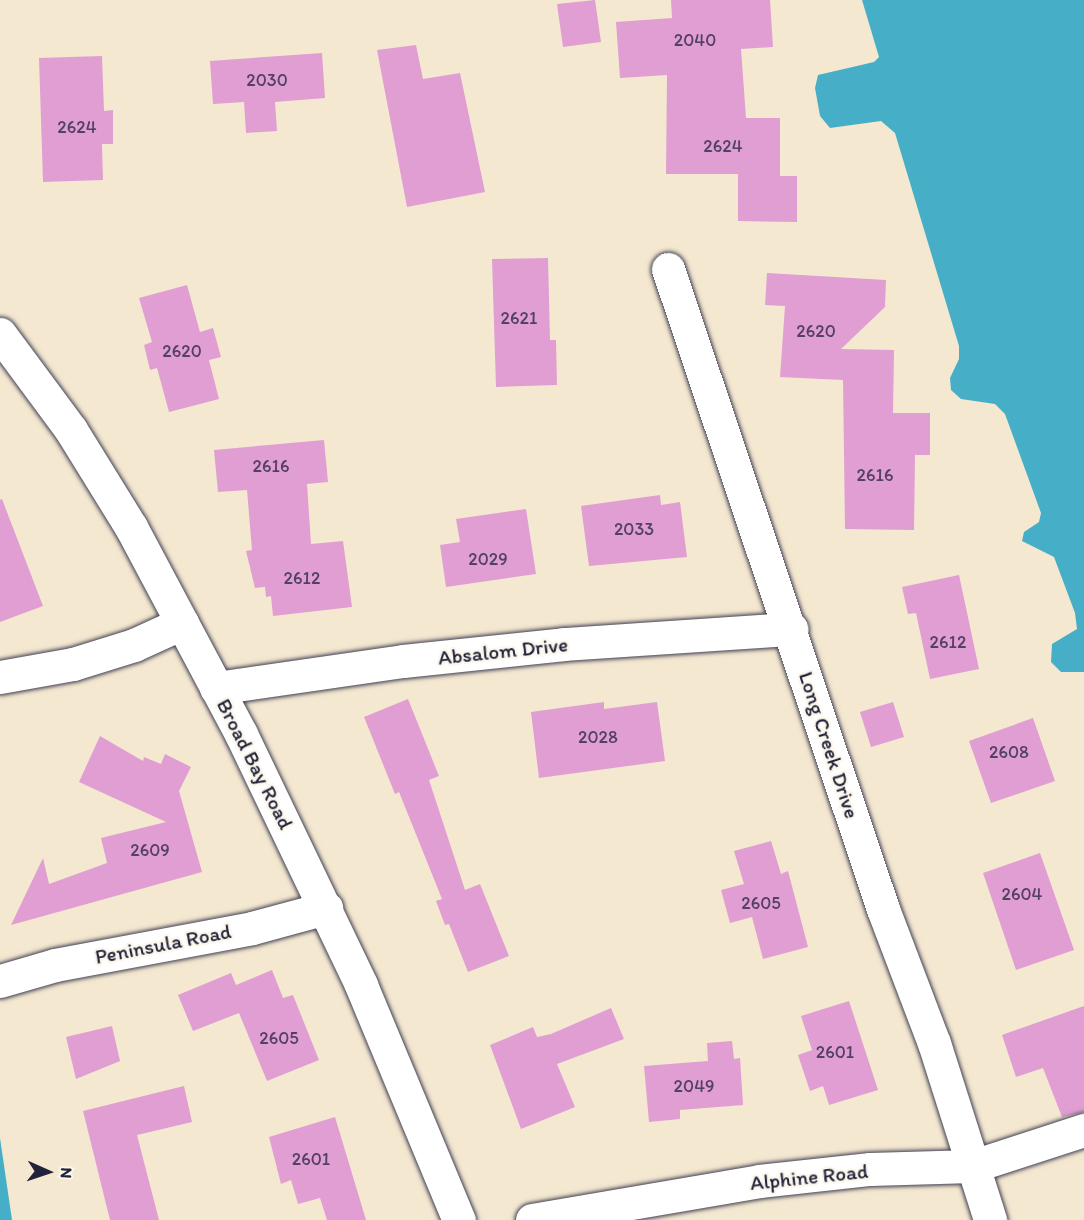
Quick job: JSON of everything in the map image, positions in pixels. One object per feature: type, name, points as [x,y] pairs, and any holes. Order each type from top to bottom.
[{"type":"street","name":"Long Creek Drive","points":[[668,269],[792,629],[883,909],[934,1043],[990,1220]]},
{"type":"street","name":"Broad Bay Road","points":[[0,334],[71,430],[131,527],[216,688],[326,908],[459,1220]]},
{"type":"street","points":[[0,677],[73,664],[134,645],[182,623]]},
{"type":"street","name":"Absalom Drive","points":[[216,688],[472,653],[792,629]]},
{"type":"street","name":"Peninsula Road","points":[[0,981],[55,965],[252,928],[326,908]]},
{"type":"street","name":"Alphine Road","points":[[531,1220],[759,1181],[870,1169],[974,1166],[1084,1130]]},
{"type":"water","points":[[862,0],[1084,0],[1084,672],[1061,672],[1051,662],[1052,644],[1077,629],[1075,613],[1054,557],[1022,541],[1024,532],[1039,522],[1041,513],[1005,414],[995,404],[961,399],[951,390],[950,378],[959,359],[959,346],[895,133],[881,121],[830,128],[820,116],[815,88],[818,75],[874,62],[879,57]]},
{"type":"water","points":[[0,1138],[12,1220],[0,1220]]},
{"type":"building","points":[[595,0],[601,42],[563,47],[557,4]]},
{"type":"building","points":[[671,0],[770,0],[773,47],[741,49],[746,118],[780,118],[780,176],[797,176],[797,222],[738,221],[738,174],[666,174],[667,75],[620,78],[616,22],[672,18]]},
{"type":"building","points":[[416,45],[423,79],[460,73],[485,192],[407,207],[377,50]]},
{"type":"building","points":[[322,53],[325,98],[275,102],[277,131],[246,133],[244,102],[213,104],[210,61]]},
{"type":"building","points":[[102,56],[104,111],[113,110],[113,144],[102,144],[103,180],[43,182],[39,58]]},
{"type":"building","points":[[548,258],[550,340],[556,340],[557,385],[496,387],[492,259]]},
{"type":"building","points":[[767,273],[886,280],[885,307],[841,349],[894,350],[893,413],[930,413],[930,455],[915,455],[914,530],[845,529],[843,380],[780,377],[785,306],[765,305]]},
{"type":"building","points":[[187,285],[200,332],[213,328],[221,357],[209,360],[219,399],[169,412],[157,368],[150,370],[144,345],[152,342],[139,298]]},
{"type":"building","points":[[324,440],[328,482],[307,484],[311,544],[343,541],[352,607],[273,616],[271,596],[266,597],[265,587],[255,588],[246,551],[252,550],[247,490],[218,492],[214,450]]},
{"type":"building","points":[[660,495],[661,505],[680,502],[687,557],[589,566],[581,506]]},
{"type":"building","points":[[2,499],[43,606],[0,622],[0,500]]},
{"type":"building","points":[[526,509],[536,574],[446,587],[440,545],[460,542],[456,519]]},
{"type":"building","points":[[959,575],[979,669],[930,679],[916,613],[908,614],[902,587]]},
{"type":"building","points":[[408,699],[439,776],[429,780],[465,890],[480,884],[509,956],[468,972],[449,924],[445,925],[436,901],[442,899],[399,792],[395,794],[364,717]]},
{"type":"building","points":[[604,702],[604,709],[657,702],[665,761],[539,778],[531,712]]},
{"type":"building","points":[[893,702],[904,737],[871,747],[860,712]]},
{"type":"building","points":[[1033,718],[1055,781],[991,803],[969,741]]},
{"type":"building","points":[[100,736],[143,761],[144,757],[161,764],[165,754],[191,767],[179,791],[202,872],[11,925],[43,858],[49,884],[107,863],[101,838],[166,822],[79,782]]},
{"type":"building","points":[[771,841],[781,874],[788,871],[808,947],[763,959],[752,917],[730,923],[721,890],[744,884],[734,851]]},
{"type":"building","points":[[1040,853],[1074,950],[1016,970],[983,873]]},
{"type":"building","points":[[272,970],[283,998],[293,995],[319,1060],[267,1081],[239,1013],[193,1031],[178,995],[231,973],[236,985]]},
{"type":"building","points":[[849,1001],[878,1090],[829,1105],[823,1086],[810,1091],[798,1055],[812,1050],[801,1016]]},
{"type":"building","points":[[1084,1006],[1084,1112],[1062,1117],[1043,1068],[1016,1077],[1002,1035]]},
{"type":"building","points":[[611,1008],[624,1039],[557,1064],[575,1107],[521,1129],[490,1045],[533,1027],[537,1037],[551,1034]]},
{"type":"building","points":[[112,1026],[120,1061],[76,1079],[66,1037]]},
{"type":"building","points":[[732,1041],[734,1059],[740,1058],[743,1105],[680,1110],[680,1119],[649,1122],[644,1066],[708,1061],[707,1043]]},
{"type":"building","points":[[184,1086],[192,1122],[137,1135],[159,1220],[110,1220],[83,1111]]},
{"type":"building","points":[[335,1117],[366,1220],[327,1220],[320,1198],[298,1204],[291,1180],[281,1184],[269,1137]]}]
